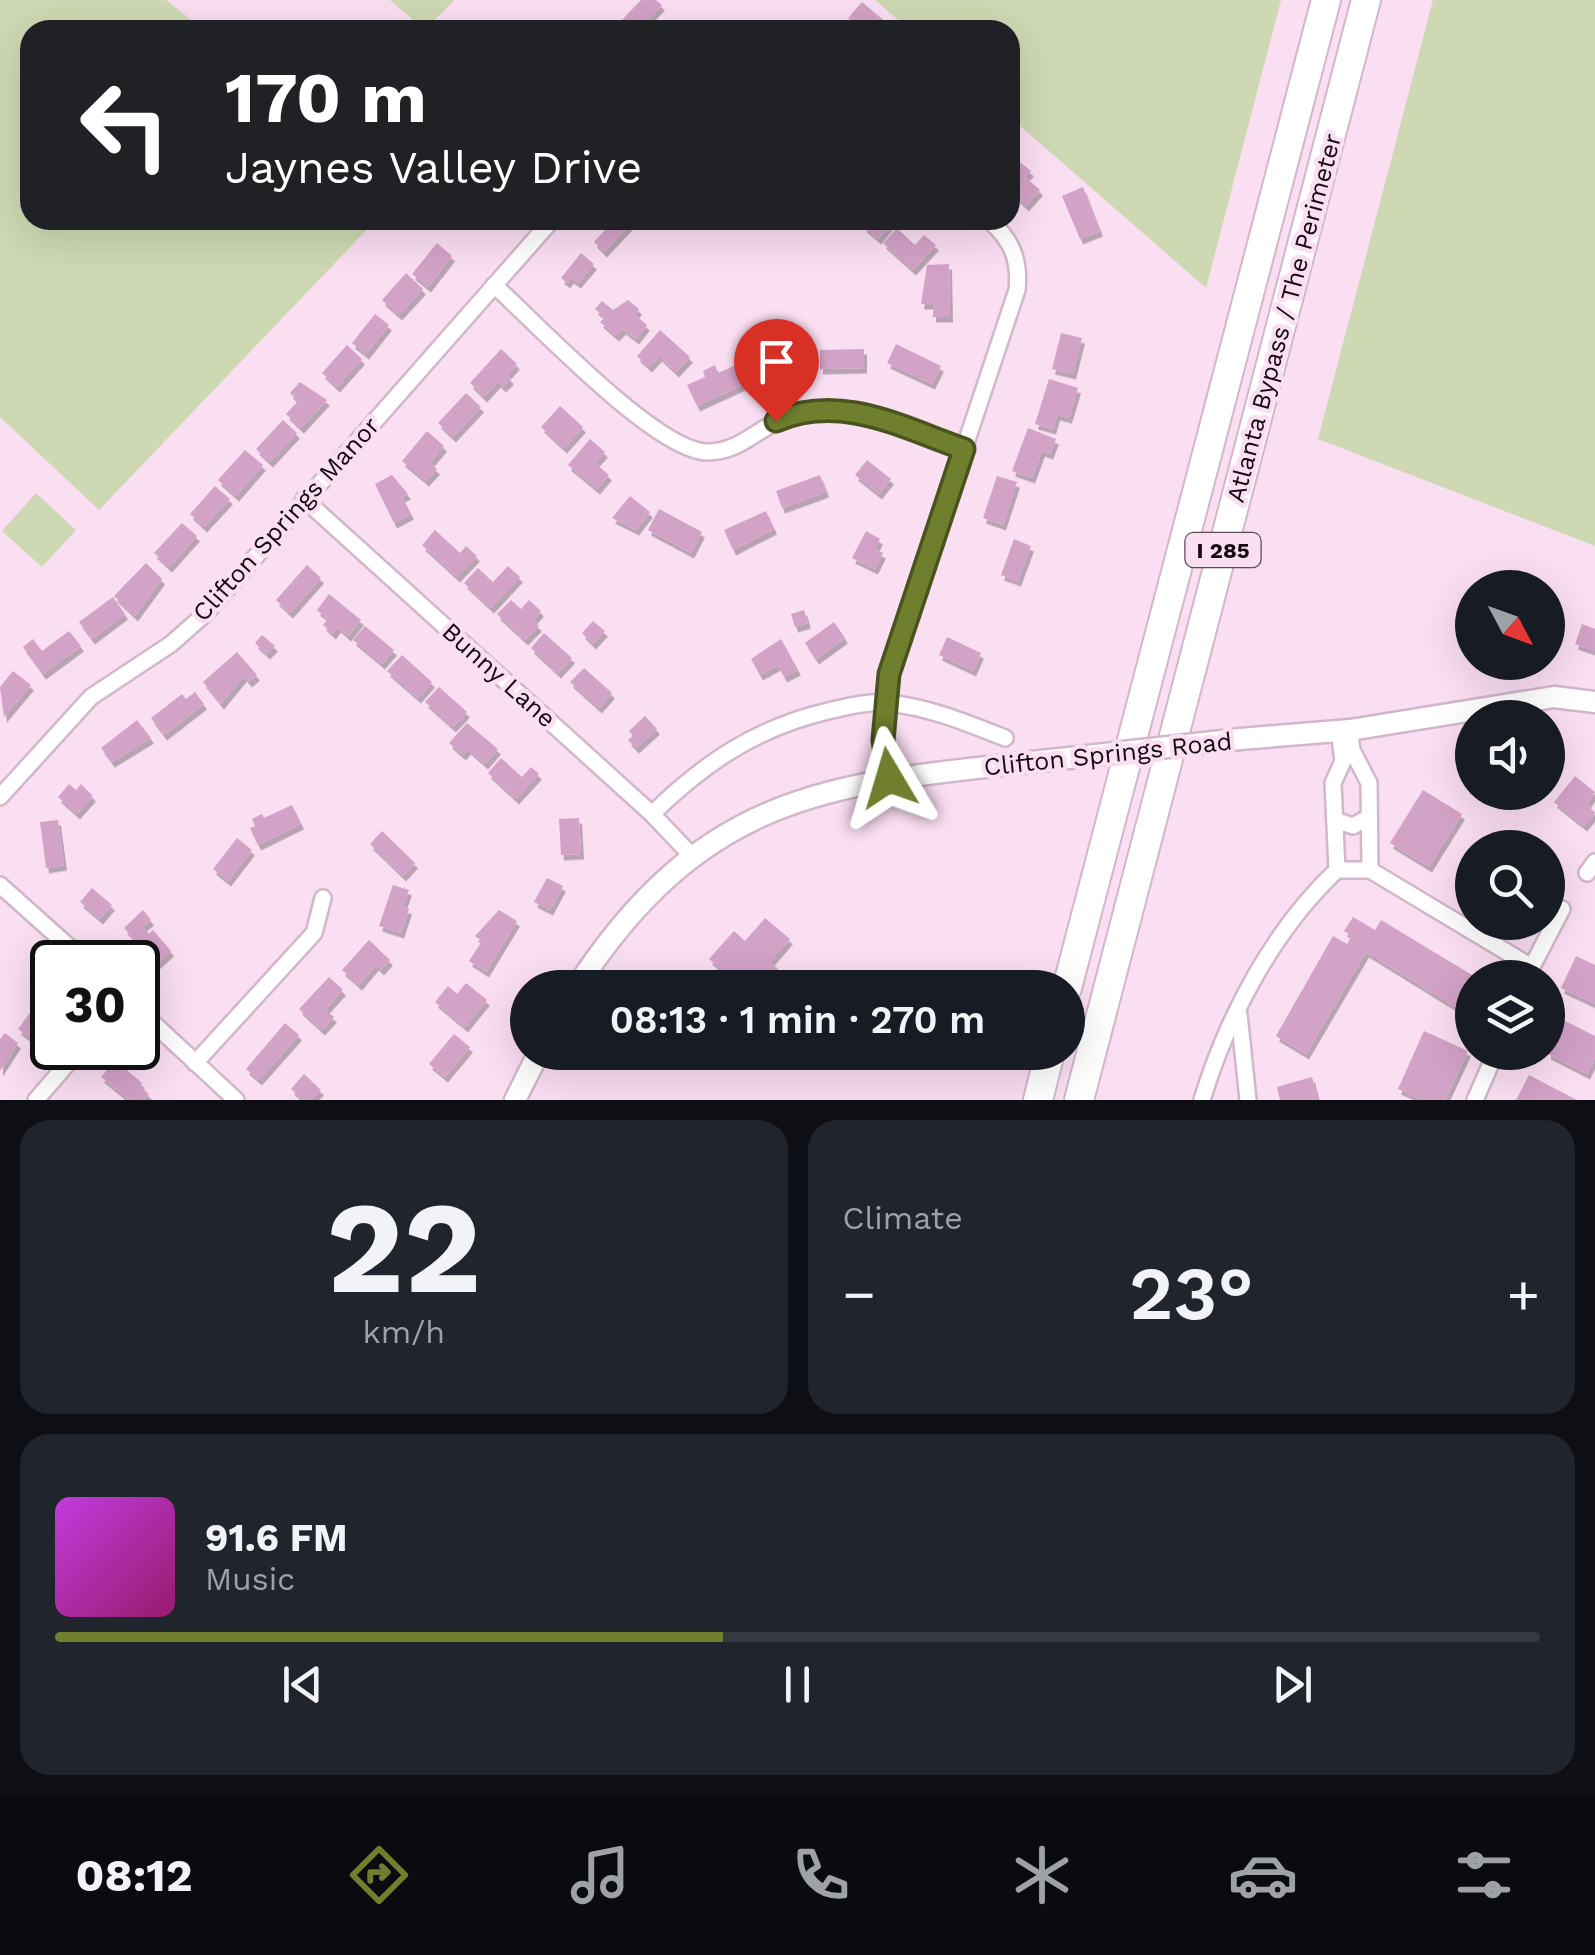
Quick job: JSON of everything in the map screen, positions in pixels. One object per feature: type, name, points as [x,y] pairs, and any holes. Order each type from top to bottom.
[{"type":"highway","name":"Atlanta Bypass / The Perimeter","points":[[1072,970],[1326,0]]},
{"type":"highway","name":"Atlanta Bypass / The Perimeter","points":[[1079,1100],[1366,0]]},
{"type":"highway","points":[[1038,1100],[1046,1070]]},
{"type":"street","name":"Clifton Springs Manor","points":[[0,797],[92,697],[171,644],[206,612],[543,230]]},
{"type":"street","points":[[889,778],[884,702],[1016,290],[1019,268],[1012,248],[997,230]]},
{"type":"street","points":[[494,285],[652,429],[686,447],[706,452],[734,448],[794,414],[836,407],[964,449]]},
{"type":"street","name":"Bunny Lane","points":[[304,499],[652,814],[691,855]]},
{"type":"street","name":"Clifton Springs Road","points":[[590,970],[642,901],[691,855],[733,827],[781,807],[889,778],[1345,730],[1554,696],[1595,702]]},
{"type":"street","points":[[652,814],[692,776],[748,739],[794,719],[884,702],[927,710],[1005,738]]},
{"type":"street","points":[[1345,730],[1368,782],[1370,870]]},
{"type":"street","points":[[1202,1100],[1238,1012],[1289,922],[1337,870],[1332,783],[1343,761],[1345,730]]},
{"type":"street","points":[[1336,820],[1353,826],[1370,817]]},
{"type":"street","points":[[1337,870],[1370,870],[1509,960]]},
{"type":"street","points":[[0,885],[61,940]]},
{"type":"street","points":[[195,1063],[314,934],[323,898]]},
{"type":"street","points":[[1238,1012],[1248,1100]]},
{"type":"street","points":[[160,1030],[236,1100]]},
{"type":"street","points":[[36,1100],[62,1070]]},
{"type":"street","points":[[515,1100],[530,1070]]},
{"type":"street","points":[[1475,1100],[1488,1070]]},
{"type":"green space","points":[[0,0],[166,0],[191,20],[20,20],[20,230],[366,230],[99,510],[0,417]]},
{"type":"green space","points":[[390,0],[454,0],[435,20],[413,20]]},
{"type":"green space","points":[[875,0],[1281,0],[1206,288],[1020,126],[1020,20],[898,20]]},
{"type":"green space","points":[[1433,0],[1595,0],[1595,546],[1318,439]]},
{"type":"green space","points":[[36,493],[76,530],[42,567],[2,531]]},
{"type":"building","points":[[641,0],[656,0],[662,5],[648,20],[622,20]]},
{"type":"building","points":[[862,2],[883,20],[850,20],[848,18]]},
{"type":"building","points":[[1020,162],[1031,171],[1025,177],[1040,190],[1026,206],[1020,200]]},
{"type":"building","points":[[1083,187],[1100,231],[1080,239],[1062,196]]},
{"type":"building","points":[[605,230],[625,230],[604,252],[594,242]]},
{"type":"building","points":[[868,230],[886,230],[878,239]]},
{"type":"building","points":[[899,230],[915,245],[924,235],[936,245],[913,270],[883,243]]},
{"type":"building","points":[[437,243],[452,256],[428,287],[412,274]]},
{"type":"building","points":[[581,253],[594,264],[578,283],[571,278],[567,283],[561,278]]},
{"type":"building","points":[[949,264],[950,317],[933,317],[933,304],[921,304],[927,265]]},
{"type":"building","points":[[406,273],[423,289],[399,315],[382,300]]},
{"type":"building","points":[[628,300],[639,309],[635,315],[647,325],[636,339],[623,329],[616,336],[600,322],[605,317],[595,309],[602,301],[613,310]]},
{"type":"building","points":[[375,314],[389,325],[366,354],[352,343]]},
{"type":"building","points":[[660,330],[690,357],[676,372],[659,356],[649,367],[637,356]]},
{"type":"building","points":[[1061,333],[1082,338],[1073,374],[1052,369]]},
{"type":"building","points":[[896,344],[941,366],[932,384],[887,363]]},
{"type":"building","points":[[347,345],[362,359],[337,387],[322,373]]},
{"type":"building","points":[[764,346],[771,365],[753,372],[747,353]]},
{"type":"building","points":[[501,349],[517,364],[503,387],[498,382],[484,397],[470,383]]},
{"type":"building","points":[[864,349],[864,368],[820,369],[820,350]]},
{"type":"building","points":[[715,365],[718,373],[736,365],[745,384],[697,406],[687,385],[705,377],[703,371]]},
{"type":"building","points":[[1049,379],[1078,388],[1069,418],[1057,415],[1053,429],[1035,424]]},
{"type":"building","points":[[300,382],[327,400],[301,428],[286,414],[298,401],[290,393]]},
{"type":"building","points":[[466,393],[481,407],[453,437],[438,423]]},
{"type":"building","points":[[560,406],[583,427],[564,448],[541,427]]},
{"type":"building","points":[[283,420],[297,433],[270,462],[256,449]]},
{"type":"building","points":[[1028,428],[1056,439],[1050,454],[1042,451],[1032,478],[1012,471]]},
{"type":"building","points":[[427,431],[444,446],[430,463],[437,469],[426,481],[402,461]]},
{"type":"building","points":[[590,439],[605,452],[595,463],[609,475],[597,489],[568,465]]},
{"type":"building","points":[[245,450],[263,465],[236,496],[218,480]]},
{"type":"building","points":[[867,460],[891,479],[879,494],[855,475]]},
{"type":"building","points":[[392,475],[408,494],[402,497],[411,514],[394,523],[375,484]]},
{"type":"building","points":[[820,475],[826,492],[782,508],[776,491]]},
{"type":"building","points":[[997,476],[1017,482],[1003,525],[983,518]]},
{"type":"building","points":[[215,486],[230,499],[204,527],[190,514]]},
{"type":"building","points":[[630,496],[650,512],[636,530],[612,518]]},
{"type":"building","points":[[659,509],[702,532],[691,553],[648,530]]},
{"type":"building","points":[[766,511],[774,529],[733,550],[724,530]]},
{"type":"building","points":[[182,523],[197,536],[169,567],[154,553]]},
{"type":"building","points":[[435,530],[460,553],[466,546],[477,556],[457,577],[422,545]]},
{"type":"building","points":[[866,531],[880,539],[875,549],[883,553],[875,569],[852,558]]},
{"type":"building","points":[[1014,539],[1031,546],[1018,581],[1001,575]]},
{"type":"building","points":[[146,563],[162,579],[135,616],[114,596]]},
{"type":"building","points":[[307,565],[321,578],[290,613],[276,600]]},
{"type":"building","points":[[508,566],[520,577],[491,608],[464,583],[478,568],[493,582]]},
{"type":"building","points":[[329,594],[361,620],[348,636],[338,627],[333,634],[323,625],[328,619],[317,610]]},
{"type":"building","points":[[113,597],[125,614],[92,639],[79,622]]},
{"type":"building","points":[[511,600],[521,609],[529,600],[541,611],[533,620],[539,626],[525,640],[497,614]]},
{"type":"building","points":[[804,610],[808,623],[795,627],[791,614]]},
{"type":"building","points":[[593,621],[605,631],[593,644],[582,633]]},
{"type":"building","points":[[834,622],[845,638],[816,659],[805,643]]},
{"type":"building","points":[[1582,624],[1595,629],[1595,651],[1575,644]]},
{"type":"building","points":[[365,626],[394,650],[382,664],[353,640]]},
{"type":"building","points":[[69,631],[81,646],[43,674],[23,647],[33,639],[42,651]]},
{"type":"building","points":[[544,633],[572,658],[558,673],[531,648]]},
{"type":"building","points":[[262,635],[275,646],[267,654],[255,643]]},
{"type":"building","points":[[947,637],[981,653],[973,671],[939,655]]},
{"type":"building","points":[[781,639],[798,670],[784,677],[778,665],[760,675],[751,659]]},
{"type":"building","points":[[237,652],[257,675],[249,682],[244,676],[221,704],[203,682]]},
{"type":"building","points":[[402,655],[432,682],[418,698],[387,671]]},
{"type":"building","points":[[584,668],[612,693],[599,708],[570,682]]},
{"type":"building","points":[[13,671],[31,685],[4,717],[0,687]]},
{"type":"building","points":[[439,687],[467,712],[453,727],[425,702]]},
{"type":"building","points":[[195,692],[204,704],[164,735],[151,718],[182,694],[186,699]]},
{"type":"building","points":[[645,716],[657,729],[636,748],[628,740],[633,736],[629,731]]},
{"type":"building","points":[[137,720],[151,738],[112,762],[101,748]]},
{"type":"building","points":[[467,723],[498,749],[485,764],[468,749],[463,755],[449,743]]},
{"type":"building","points":[[501,758],[522,777],[531,767],[539,774],[516,799],[488,773]]},
{"type":"building","points":[[1575,776],[1595,792],[1587,804],[1595,813],[1584,826],[1564,810],[1565,788]]},
{"type":"building","points":[[69,784],[76,790],[81,784],[93,796],[77,814],[58,797]]},
{"type":"building","points":[[1423,790],[1462,814],[1429,867],[1390,843]]},
{"type":"building","points":[[292,805],[301,824],[258,845],[250,828],[255,826],[252,819],[262,814],[264,818]]},
{"type":"building","points":[[579,818],[581,854],[561,855],[559,819]]},
{"type":"building","points":[[58,820],[64,865],[46,868],[40,822]]},
{"type":"building","points":[[382,831],[415,863],[403,876],[370,844]]},
{"type":"building","points":[[237,838],[252,850],[228,881],[213,869]]},
{"type":"building","points":[[547,878],[563,886],[550,910],[534,902]]},
{"type":"building","points":[[393,885],[409,890],[403,907],[409,909],[401,933],[379,926]]},
{"type":"building","points":[[92,888],[112,905],[100,919],[80,902]]},
{"type":"building","points":[[143,910],[151,920],[143,927],[149,934],[153,930],[171,951],[160,961],[160,940],[135,940],[124,928]]},
{"type":"building","points":[[499,910],[517,921],[486,972],[469,961],[482,941],[475,936]]},
{"type":"building","points":[[1353,917],[1375,930],[1381,920],[1455,965],[1455,1007],[1366,952],[1306,1054],[1276,1036],[1333,936],[1347,944],[1352,936],[1344,931]]},
{"type":"building","points":[[765,918],[790,939],[770,962],[779,970],[720,970],[709,959],[734,931],[745,941]]},
{"type":"building","points":[[369,940],[390,960],[381,970],[376,965],[359,985],[342,970]]},
{"type":"building","points":[[1576,956],[1595,965],[1595,1004],[1565,990],[1565,979]]},
{"type":"building","points":[[329,977],[343,990],[325,1010],[334,1017],[322,1030],[299,1009]]},
{"type":"building","points":[[466,983],[487,1000],[465,1027],[435,1002],[448,986],[457,994]]},
{"type":"building","points":[[30,1013],[30,1038],[18,1029]]},
{"type":"building","points":[[1565,1021],[1595,1036],[1595,1058],[1587,1074],[1565,1063]]},
{"type":"building","points":[[285,1023],[299,1035],[259,1080],[246,1069]]},
{"type":"building","points":[[1424,1031],[1455,1045],[1455,1070],[1459,1070],[1445,1100],[1422,1100],[1398,1089]]},
{"type":"building","points":[[5,1033],[18,1043],[0,1071],[0,1039]]},
{"type":"building","points":[[454,1034],[470,1047],[445,1077],[429,1064]]},
{"type":"building","points":[[107,1070],[127,1070],[149,1094],[144,1100],[129,1100],[101,1077]]},
{"type":"building","points":[[304,1074],[321,1090],[311,1100],[303,1100],[291,1089]]},
{"type":"building","points":[[1529,1075],[1577,1100],[1516,1100]]},
{"type":"building","points":[[1312,1077],[1318,1100],[1280,1100],[1277,1087]]},
{"type":"route","points":[[776,421],[836,407],[964,449],[889,674],[883,740],[889,778]]}]
